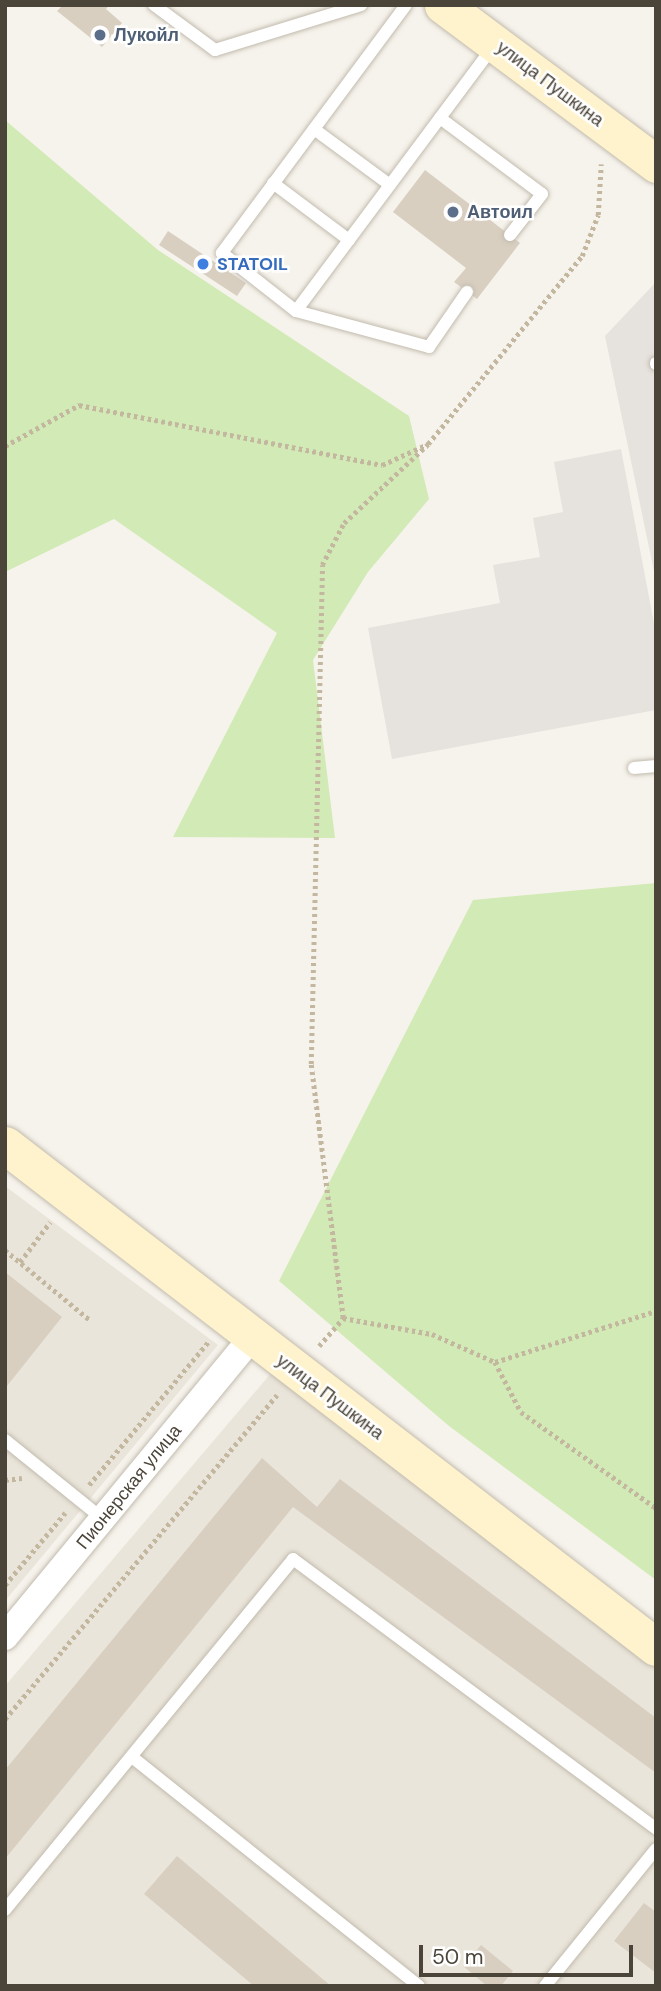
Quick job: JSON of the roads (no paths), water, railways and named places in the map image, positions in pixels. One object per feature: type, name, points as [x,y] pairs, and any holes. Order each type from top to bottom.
[{"type":"street","name":"улица Пушкина","points":[[443,5],[656,164]]},
{"type":"street","name":"улица Пушкина","points":[[5,1145],[656,1647]]},
{"type":"street","name":"Пионерская улица","points":[[5,1637],[252,1337]]},
{"type":"lane","points":[[154,5],[215,50],[361,5]]},
{"type":"lane","points":[[406,5],[222,253],[296,311],[429,347],[467,292]]},
{"type":"lane","points":[[296,311],[495,44]]},
{"type":"lane","points":[[440,118],[542,194],[510,235]]},
{"type":"lane","points":[[314,129],[390,185]]},
{"type":"lane","points":[[273,183],[349,240]]},
{"type":"lane","points":[[634,768],[656,766]]},
{"type":"lane","points":[[5,1440],[103,1519]]},
{"type":"lane","points":[[5,1910],[293,1559],[656,1829]]},
{"type":"lane","points":[[132,1757],[419,1986]]},
{"type":"lane","points":[[545,1986],[656,1849]]},
{"type":"place","name":"Лукойл","points":[[100,35]]},
{"type":"place","name":"Автоил","points":[[453,212]]},
{"type":"place","name":"STATOIL","points":[[203,264]]}]
